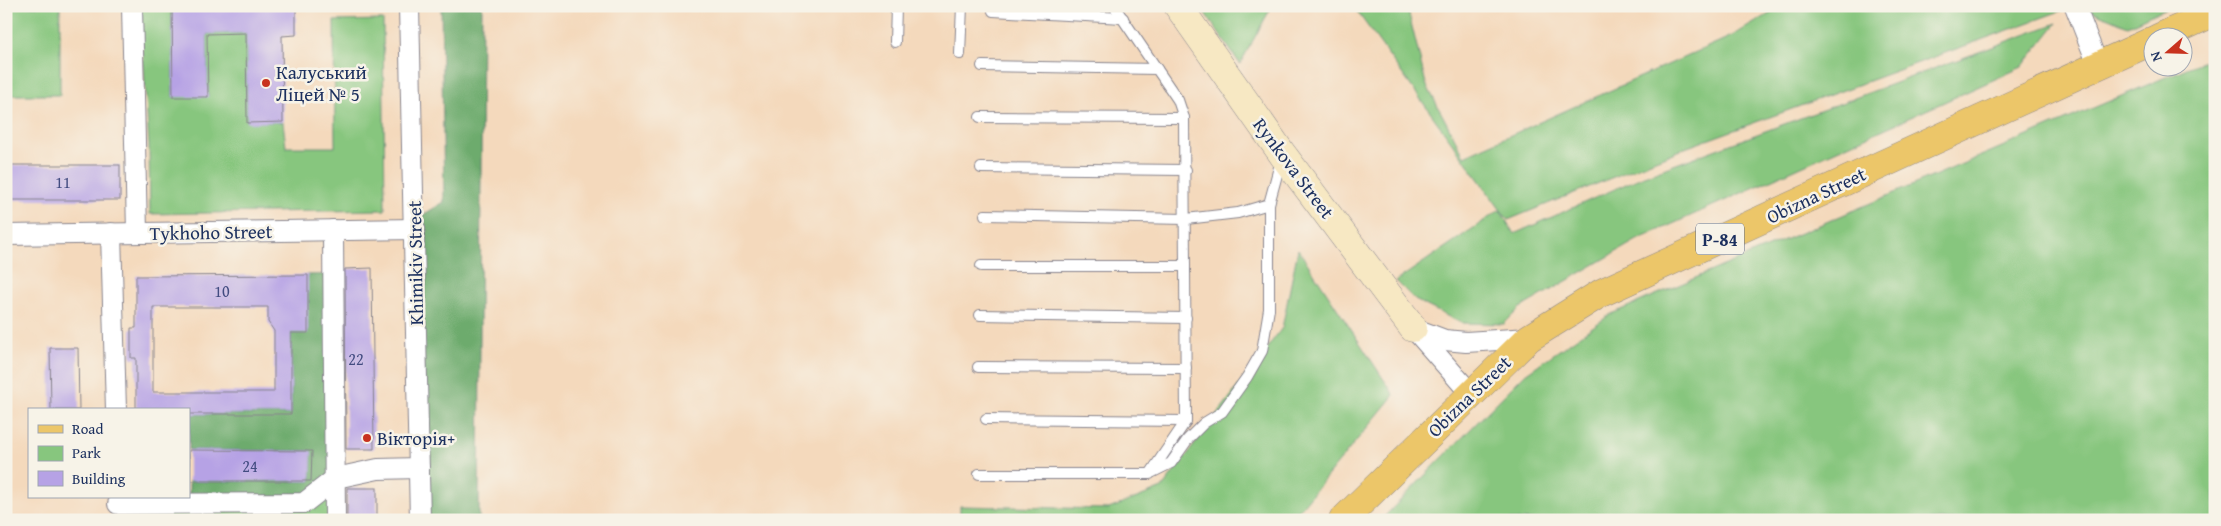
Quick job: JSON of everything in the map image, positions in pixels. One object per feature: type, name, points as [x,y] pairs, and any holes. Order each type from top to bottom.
[{"type":"main road","name":"Rynkova Street","points":[[1178,6],[1283,155],[1413,328]]},
{"type":"main road","points":[[2180,28],[2215,12]]},
{"type":"main road","name":"Obizna Street","points":[[1343,520],[1529,338],[1601,293],[2144,44]]},
{"type":"street","points":[[132,6],[137,233]]},
{"type":"street","name":"Khimikiv Street","points":[[409,6],[420,520]]},
{"type":"street","points":[[2075,6],[2098,65]]},
{"type":"street","name":"Tykhoho Street","points":[[6,235],[415,229]]},
{"type":"street","points":[[333,230],[335,520]]},
{"type":"street","points":[[111,234],[116,408]]},
{"type":"street","points":[[1413,328],[1445,340],[1466,342],[1529,338]]},
{"type":"street","name":"Rynkova Street","points":[[1413,328],[1471,394]]},
{"type":"street","points":[[117,507],[304,503],[336,478],[378,470],[419,468]]},
{"type":"lane","points":[[895,42],[896,6]]},
{"type":"lane","points":[[960,54],[962,6]]},
{"type":"lane","points":[[1114,6],[1124,18],[1178,100],[1184,118],[1186,170],[1186,421],[1150,474]]},
{"type":"lane","points":[[992,11],[1124,18]]},
{"type":"lane","points":[[982,66],[1157,69]]},
{"type":"lane","points":[[980,117],[1184,118]]},
{"type":"lane","points":[[979,474],[1150,474],[1171,463],[1199,428],[1222,412],[1247,377],[1262,351],[1269,309],[1269,204],[1283,155]]},
{"type":"lane","points":[[981,168],[1186,170]]},
{"type":"lane","points":[[985,215],[1186,219],[1238,214],[1269,204]]},
{"type":"lane","points":[[981,266],[1185,266]]},
{"type":"lane","points":[[980,315],[1186,318]]},
{"type":"lane","points":[[978,367],[1186,368]]},
{"type":"lane","points":[[986,419],[1186,421]]},
{"type":"green space","points":[[6,6],[60,6],[60,95],[6,95]]},
{"type":"green space","name":"Калуський Ліцей № 5","points":[[140,6],[172,6],[173,97],[208,96],[207,34],[246,33],[247,122],[283,122],[286,147],[335,147],[334,21],[383,20],[385,210],[150,214],[149,146]]},
{"type":"green space","points":[[441,6],[482,6],[479,520],[425,520],[421,216],[444,202]]},
{"type":"green space","points":[[1200,6],[1272,6],[1240,64]]},
{"type":"green space","points":[[1353,6],[1407,6],[1426,84],[1464,156],[1732,36],[1783,6],[2061,6],[2063,10],[1685,148],[1508,220]]},
{"type":"green space","points":[[2098,6],[2170,6],[2128,26],[2089,10]]},
{"type":"green space","points":[[2057,23],[2022,67],[1637,240],[1520,308],[1504,324],[1461,323],[1415,300],[1396,281],[1500,210],[1514,234],[1644,176]]},
{"type":"green space","points":[[2215,56],[2215,520],[1381,520],[1525,374],[1611,314],[2163,78],[2194,78],[2194,65]]},
{"type":"green space","points":[[1298,249],[1394,395],[1291,520],[960,520],[960,506],[1109,509],[1162,488],[1282,328]]},
{"type":"green space","points":[[334,274],[336,478],[304,503],[190,497],[190,481],[311,481],[311,451],[190,450],[190,414],[291,414],[291,333],[308,332],[306,275]]},
{"type":"green space","points":[[336,478],[337,520],[111,520],[118,504],[304,503]]},
{"type":"building","points":[[172,6],[296,6],[296,35],[282,36],[283,122],[247,123],[246,33],[207,34],[208,97],[173,97]]},
{"type":"building","points":[[6,165],[120,165],[120,200],[6,200]]},
{"type":"building","points":[[372,268],[374,449],[346,449],[345,269]]},
{"type":"building","points":[[308,275],[308,333],[291,333],[291,414],[190,414],[190,408],[136,408],[136,358],[131,358],[131,328],[136,328],[136,276]],"holes":[[[153,307],[268,307],[268,322],[274,331],[274,392],[153,392]]]},
{"type":"building","points":[[50,348],[78,348],[79,408],[51,408]]},
{"type":"building","points":[[190,450],[312,451],[311,481],[190,481]]},
{"type":"building","points":[[347,488],[377,488],[377,520],[347,520]]},
{"type":"place","name":"Калуський Ліцей № 5","points":[[266,83]]},
{"type":"place","name":"Вікторія+","points":[[367,438]]}]
